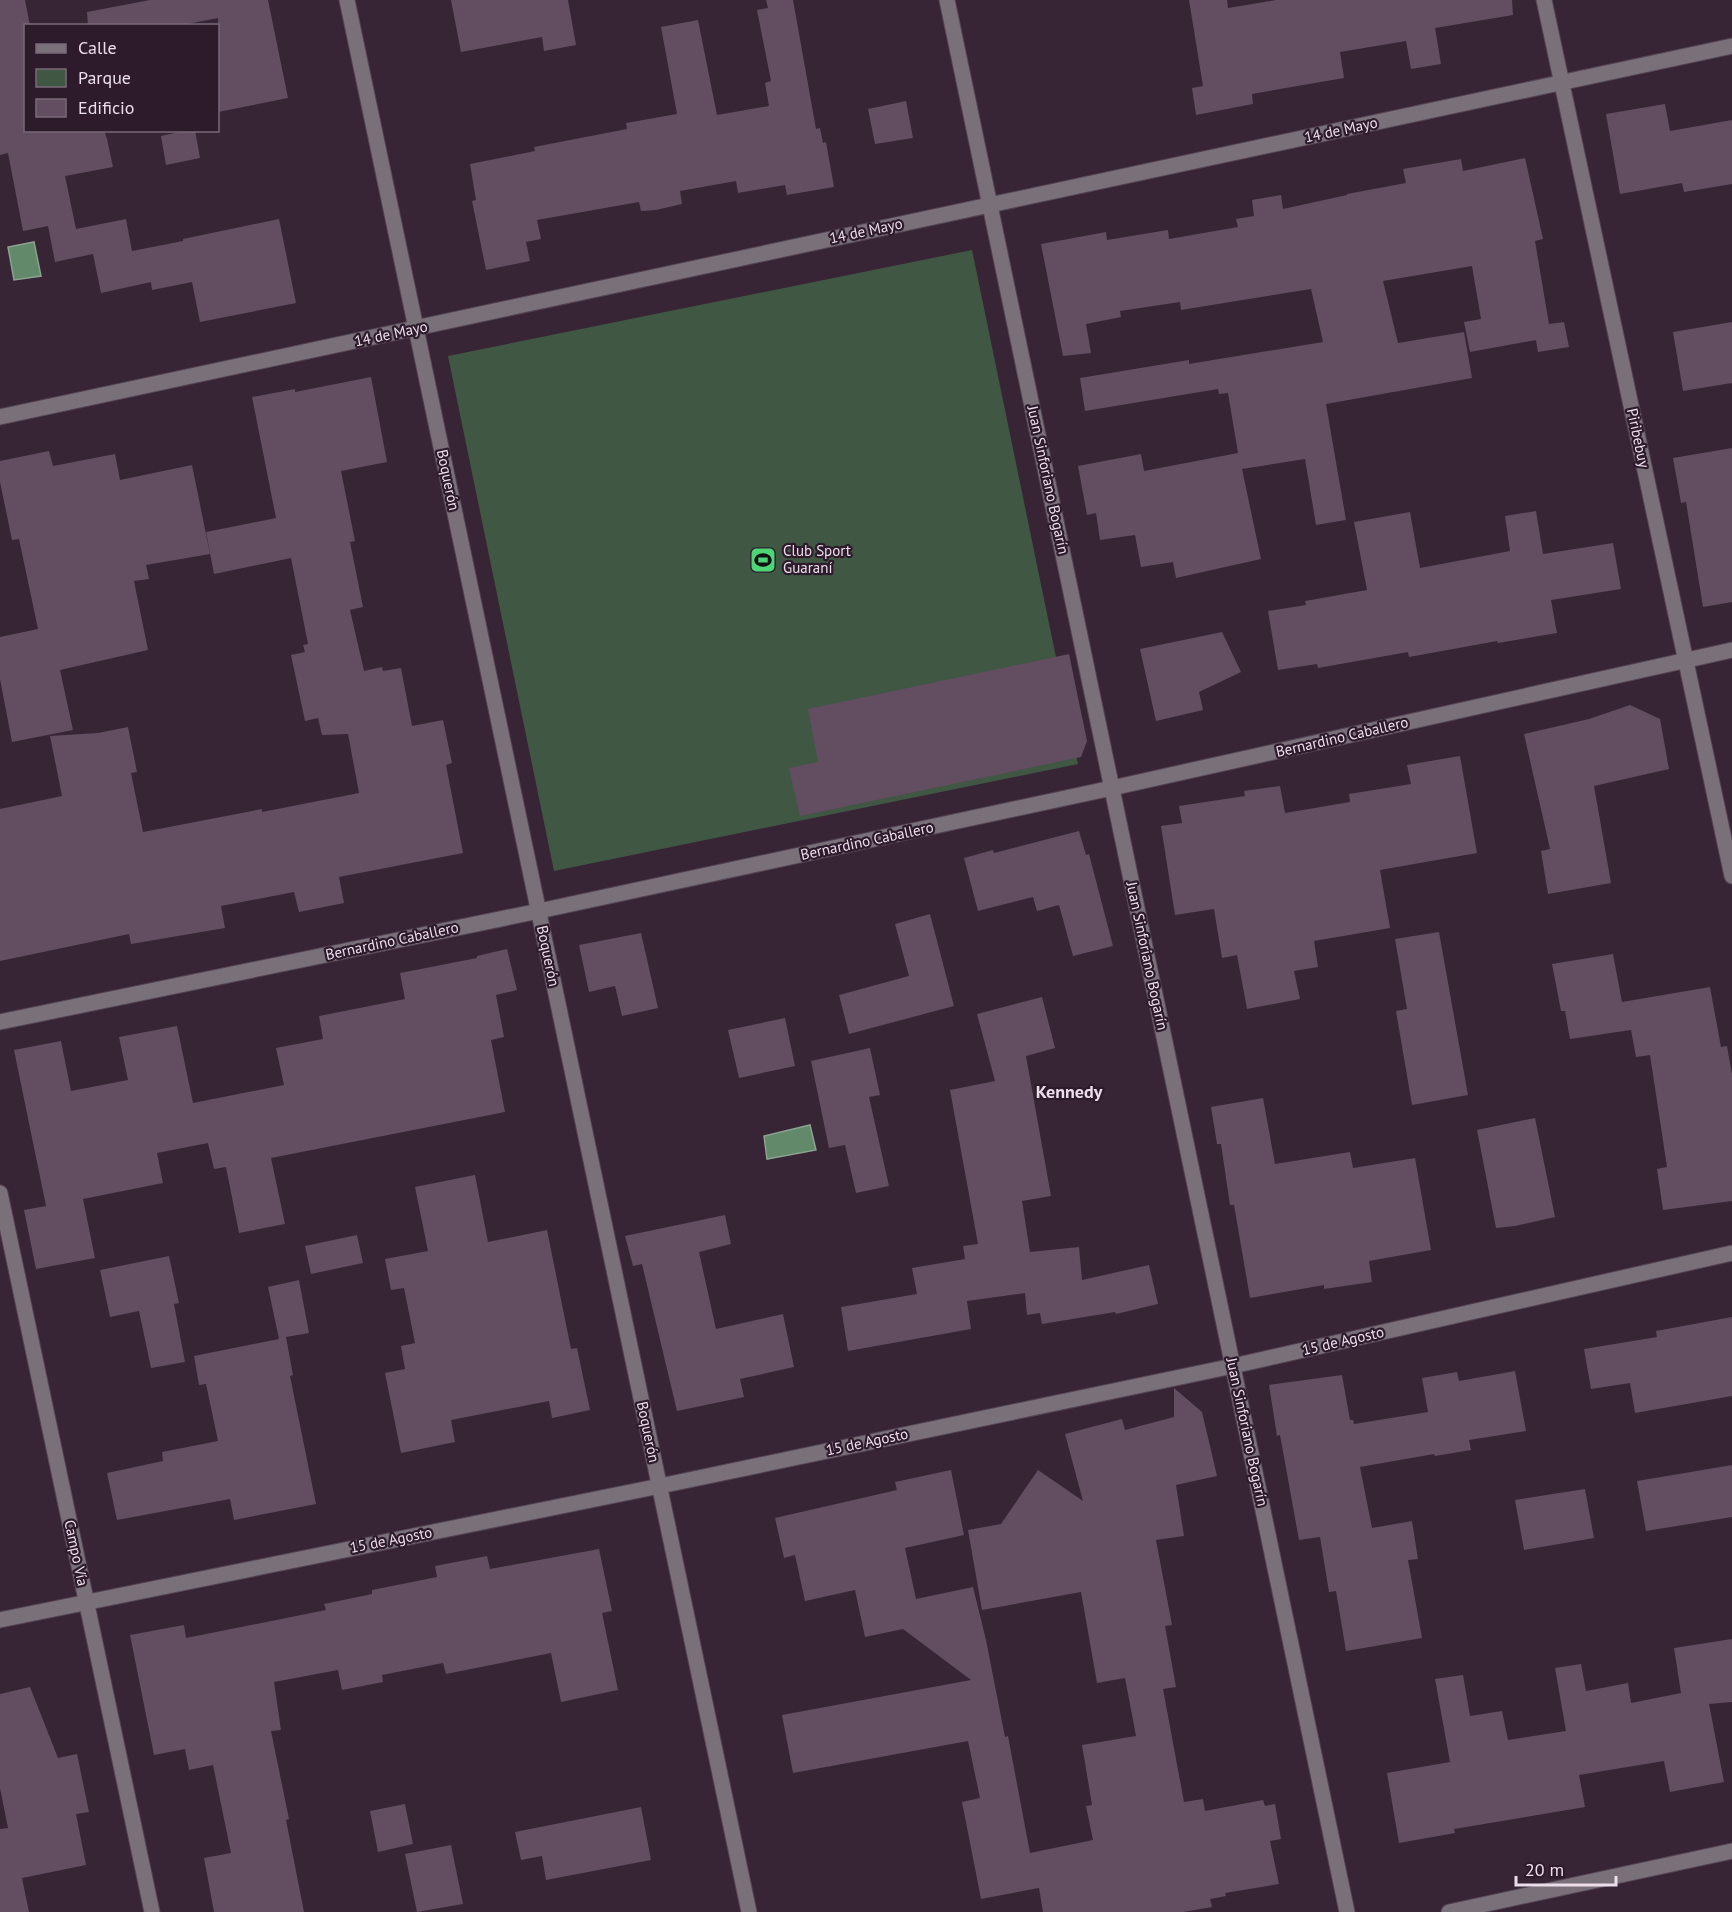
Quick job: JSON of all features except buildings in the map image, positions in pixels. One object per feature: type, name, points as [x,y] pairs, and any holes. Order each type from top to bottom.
[{"type":"street","name":"Boquerón","points":[[347,0],[749,1912]]},
{"type":"street","name":"Juan Sinforiano Bogarín","points":[[947,0],[1347,1912]]},
{"type":"street","name":"Piribebuy","points":[[1544,0],[1732,876]]},
{"type":"street","name":"14 de Mayo","points":[[0,417],[1732,46]]},
{"type":"street","name":"Bernardino Caballero","points":[[0,1022],[539,911],[1112,788],[1732,650]]},
{"type":"street","name":"Campo Vía","points":[[0,1194],[152,1912]]},
{"type":"street","name":"15 de Agosto","points":[[0,1620],[660,1486],[1233,1366],[1732,1253]]},
{"type":"street","points":[[1449,1912],[1732,1851]]},
{"type":"green space","name":"Club Sport Guaraní","points":[[972,250],[1078,764],[554,871],[448,356]]},
{"type":"shaded area","points":[[34,242],[41,276],[14,280],[8,247]]},
{"type":"shaded area","points":[[810,1125],[816,1150],[767,1159],[764,1136]]},
{"type":"place","name":"Club Sport Guaraní","points":[[763,560]]},
{"type":"district","name":"Kennedy","points":[[1069,1092]]}]
